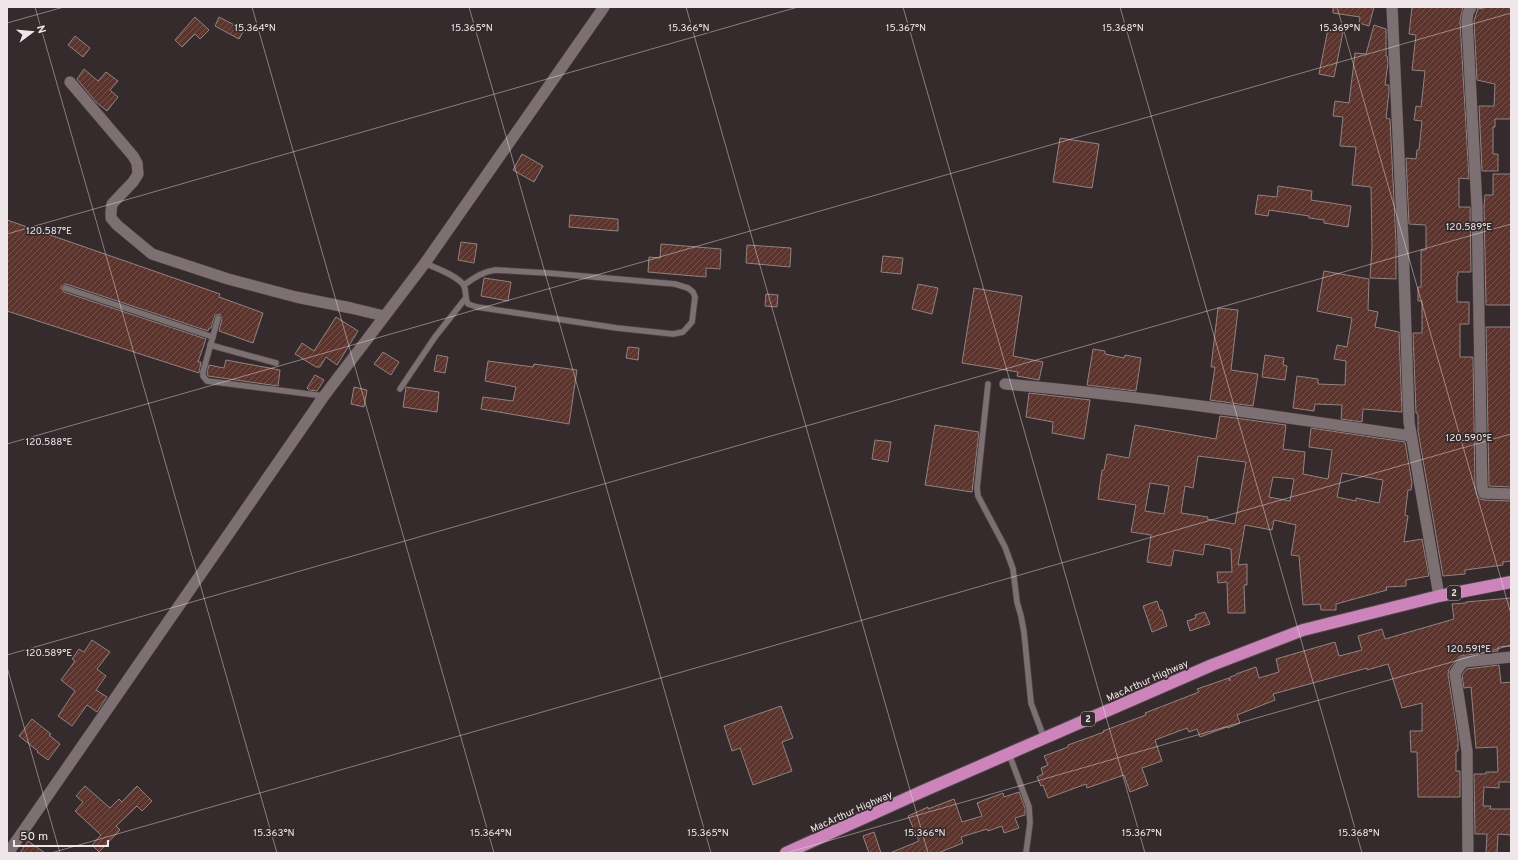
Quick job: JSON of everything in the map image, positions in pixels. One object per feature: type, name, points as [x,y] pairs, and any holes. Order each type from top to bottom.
[{"type":"highway","name":"MacArthur Highway","points":[[786,853],[1212,665],[1303,630],[1439,596],[1511,582]]},
{"type":"street","points":[[8,853],[324,396],[425,263],[604,7]]},
{"type":"street","points":[[1392,7],[1404,242],[1409,422],[1439,596]]},
{"type":"street","points":[[1471,7],[1468,13],[1467,21],[1477,206],[1482,487],[1484,493],[1511,494]]},
{"type":"street","points":[[70,82],[133,156],[138,174],[133,182],[112,204],[111,212],[112,218],[117,225],[143,248],[160,258],[228,279],[296,297],[384,316]]},
{"type":"street","points":[[1005,384],[1077,390],[1161,400],[1411,436]]},
{"type":"street","points":[[1468,853],[1468,751],[1455,673],[1463,662],[1511,657]]},
{"type":"lane","points":[[425,263],[459,280],[464,285],[465,299],[468,304],[477,307],[617,328],[673,334],[683,332],[692,322],[693,292],[688,288],[676,284],[548,273],[486,271],[464,285]]},
{"type":"lane","points":[[65,288],[213,337]]},
{"type":"lane","points":[[400,389],[435,337],[465,299]]},
{"type":"lane","points":[[218,318],[203,372],[203,376],[207,381],[324,396]]},
{"type":"lane","points":[[210,345],[276,363]]},
{"type":"lane","points":[[988,384],[977,488],[978,496],[1005,547],[1013,569],[1017,602],[1024,632],[1031,702],[1044,738]]},
{"type":"lane","points":[[1009,754],[1029,807],[1030,823],[1026,853]]},
{"type":"building","points":[[1333,7],[1374,7],[1369,26],[1359,23],[1360,17],[1333,13]]},
{"type":"building","points":[[1412,7],[1463,7],[1460,21],[1469,179],[1459,178],[1459,207],[1470,207],[1471,272],[1458,272],[1457,276],[1457,302],[1469,302],[1469,324],[1460,324],[1460,357],[1473,357],[1475,487],[1477,495],[1480,499],[1484,500],[1511,501],[1511,561],[1503,562],[1503,565],[1465,570],[1465,574],[1443,576],[1418,431],[1418,414],[1416,413],[1413,333],[1422,333],[1422,301],[1418,301],[1418,287],[1421,287],[1421,250],[1426,250],[1426,227],[1425,225],[1409,224],[1406,158],[1416,159],[1417,150],[1419,150],[1422,121],[1414,120],[1416,106],[1421,107],[1425,71],[1412,70],[1416,35],[1409,34]]},
{"type":"building","points":[[1483,7],[1511,7],[1511,119],[1495,119],[1495,127],[1493,127],[1493,154],[1498,154],[1498,171],[1482,171],[1479,106],[1494,106],[1495,84],[1477,80],[1474,21],[1478,8],[1483,9]]},
{"type":"building","points":[[195,17],[209,30],[200,39],[195,34],[182,47],[175,40]]},
{"type":"building","points":[[219,17],[244,30],[239,39],[215,26]]},
{"type":"building","points":[[1374,25],[1386,29],[1386,56],[1388,63],[1385,85],[1389,85],[1389,92],[1386,118],[1390,119],[1396,242],[1396,279],[1370,278],[1372,247],[1371,187],[1352,185],[1356,147],[1340,146],[1343,117],[1333,116],[1335,101],[1349,103],[1355,53],[1366,54]]},
{"type":"building","points":[[1328,29],[1343,32],[1334,77],[1319,74]]},
{"type":"building","points":[[75,36],[90,48],[83,57],[68,45]]},
{"type":"building","points":[[84,69],[98,81],[106,72],[118,81],[110,90],[118,97],[107,111],[96,102],[77,79]]},
{"type":"building","points":[[1060,138],[1099,144],[1092,188],[1053,182]]},
{"type":"building","points":[[522,154],[543,166],[534,182],[513,170]]},
{"type":"building","points":[[1493,174],[1511,174],[1511,305],[1486,305],[1484,207],[1485,195],[1493,195]]},
{"type":"building","points":[[1278,186],[1312,191],[1311,200],[1351,206],[1348,227],[1324,223],[1324,220],[1309,218],[1309,216],[1269,210],[1268,216],[1255,214],[1258,195],[1277,197]]},
{"type":"building","points":[[570,215],[618,219],[618,231],[569,227]]},
{"type":"building","points":[[7,220],[220,294],[219,297],[263,313],[253,343],[219,331],[222,319],[220,314],[215,315],[211,328],[209,328],[208,331],[66,284],[61,286],[61,289],[64,292],[206,339],[198,362],[201,362],[199,373],[7,311]]},
{"type":"building","points":[[461,242],[477,244],[474,263],[458,260]]},
{"type":"building","points":[[661,244],[721,249],[720,269],[706,268],[706,277],[648,272],[649,257],[660,258]]},
{"type":"building","points":[[747,245],[791,248],[790,267],[746,263]]},
{"type":"building","points":[[883,256],[903,258],[901,274],[881,272]]},
{"type":"building","points":[[1324,271],[1369,279],[1368,310],[1378,312],[1375,327],[1399,332],[1402,412],[1363,409],[1362,422],[1341,419],[1342,405],[1315,404],[1314,411],[1293,408],[1297,376],[1318,379],[1318,384],[1345,385],[1346,361],[1334,359],[1337,345],[1347,347],[1352,318],[1317,311]]},
{"type":"building","points":[[484,278],[511,282],[508,301],[481,296]]},
{"type":"building","points":[[918,284],[938,288],[932,314],[912,309]]},
{"type":"building","points":[[974,288],[1022,296],[1013,356],[1043,362],[1039,380],[1017,376],[1018,372],[962,363]]},
{"type":"building","points":[[766,294],[778,295],[777,307],[765,306]]},
{"type":"building","points":[[1218,308],[1238,310],[1231,370],[1258,374],[1253,406],[1210,400],[1215,367],[1211,367]]},
{"type":"building","points":[[336,317],[358,331],[337,365],[326,357],[320,367],[316,367],[295,354],[302,343],[314,351]]},
{"type":"building","points":[[1486,327],[1511,327],[1511,487],[1489,486]]},
{"type":"building","points":[[628,347],[639,348],[638,360],[626,358]]},
{"type":"building","points":[[1093,349],[1105,351],[1105,354],[1124,358],[1125,355],[1141,358],[1136,391],[1087,385]]},
{"type":"building","points":[[383,352],[399,362],[391,375],[374,364]]},
{"type":"building","points":[[437,355],[448,357],[445,373],[434,371]]},
{"type":"building","points":[[1265,355],[1284,358],[1283,365],[1287,366],[1285,380],[1262,377]]},
{"type":"building","points":[[226,360],[280,370],[278,386],[208,376],[207,373],[209,365],[224,368]]},
{"type":"building","points":[[488,361],[533,367],[534,364],[577,370],[569,424],[481,409],[483,397],[513,401],[516,387],[485,381]]},
{"type":"building","points":[[315,375],[324,380],[317,391],[309,390],[307,388]]},
{"type":"building","points":[[354,387],[367,390],[364,407],[351,404]]},
{"type":"building","points":[[406,387],[439,392],[437,412],[403,407]]},
{"type":"building","points":[[1029,393],[1090,400],[1084,439],[1052,433],[1053,422],[1026,417]]},
{"type":"building","points":[[1220,416],[1286,425],[1283,449],[1305,452],[1303,474],[1328,479],[1332,450],[1309,447],[1311,428],[1405,442],[1412,483],[1411,490],[1408,490],[1405,515],[1408,516],[1404,542],[1422,539],[1429,576],[1406,580],[1406,586],[1386,587],[1387,590],[1336,604],[1336,610],[1321,610],[1320,604],[1303,605],[1299,556],[1291,555],[1296,525],[1274,520],[1272,530],[1245,525],[1238,565],[1247,564],[1247,585],[1244,585],[1245,613],[1228,613],[1227,582],[1218,583],[1217,572],[1232,572],[1231,549],[1205,544],[1203,555],[1174,550],[1171,566],[1147,562],[1151,535],[1131,532],[1136,505],[1098,499],[1102,470],[1104,470],[1107,454],[1129,458],[1135,425],[1216,439]],"holes":[[[1198,456],[1246,462],[1235,524],[1207,519],[1208,517],[1181,513],[1185,486],[1193,488]],[[1342,473],[1383,480],[1379,503],[1356,498],[1356,501],[1337,497]],[[1273,477],[1294,479],[1290,501],[1269,497]],[[1150,483],[1169,486],[1164,514],[1145,511]]]},
{"type":"building","points":[[935,425],[979,432],[972,492],[925,485]]},
{"type":"building","points":[[875,440],[891,442],[888,462],[872,459]]},
{"type":"building","points":[[1511,598],[1511,646],[1498,647],[1498,651],[1460,656],[1449,669],[1448,674],[1458,738],[1458,751],[1456,751],[1456,771],[1460,771],[1460,797],[1418,797],[1417,752],[1411,752],[1410,731],[1422,731],[1422,703],[1402,708],[1388,664],[1367,670],[1367,668],[1273,694],[1275,700],[1237,715],[1240,723],[1228,728],[1227,727],[1200,737],[1197,729],[1189,732],[1187,728],[1155,740],[1162,761],[1142,768],[1148,785],[1130,792],[1124,775],[1087,788],[1086,784],[1048,798],[1043,785],[1041,786],[1037,777],[1043,774],[1041,768],[1048,765],[1044,756],[1199,692],[1197,689],[1229,678],[1230,681],[1230,677],[1236,674],[1256,667],[1259,678],[1279,672],[1276,659],[1335,642],[1339,656],[1362,650],[1358,636],[1382,629],[1385,639],[1454,619],[1452,604]]},
{"type":"building","points":[[1157,601],[1160,610],[1162,610],[1167,626],[1152,632],[1143,606]]},
{"type":"building","points":[[1205,612],[1210,624],[1190,631],[1187,621],[1196,618],[1195,615]]},
{"type":"building","points":[[92,640],[110,652],[97,669],[106,676],[96,690],[107,697],[97,712],[87,705],[72,726],[58,716],[75,691],[61,680],[75,661],[72,659],[79,649],[84,652]]},
{"type":"building","points":[[1499,665],[1501,683],[1511,682],[1511,782],[1499,782],[1499,788],[1484,787],[1483,806],[1491,806],[1490,809],[1511,809],[1511,835],[1498,834],[1497,853],[1486,853],[1487,834],[1475,834],[1474,774],[1498,772],[1497,747],[1476,748],[1471,687],[1464,688],[1462,675],[1467,669]]},
{"type":"building","points":[[781,706],[793,738],[782,742],[792,771],[753,785],[740,748],[732,751],[724,726]]},
{"type":"building","points":[[32,719],[51,734],[49,735],[60,744],[48,760],[19,736]]},
{"type":"building","points":[[85,786],[110,808],[119,799],[122,802],[137,786],[152,801],[142,811],[137,806],[116,826],[120,830],[99,852],[92,845],[101,835],[75,811],[83,802],[76,796]]},
{"type":"building","points":[[1019,792],[1025,808],[1025,815],[1015,818],[1019,828],[1004,833],[1002,826],[988,831],[987,829],[961,837],[963,843],[938,853],[890,853],[919,841],[908,816],[928,807],[928,809],[954,799],[962,822],[982,816],[977,803],[1003,793],[1004,797]]},
{"type":"building","points":[[874,832],[881,853],[869,853],[863,836]]},
{"type":"building","points":[[28,841],[45,853],[20,853]]}]
